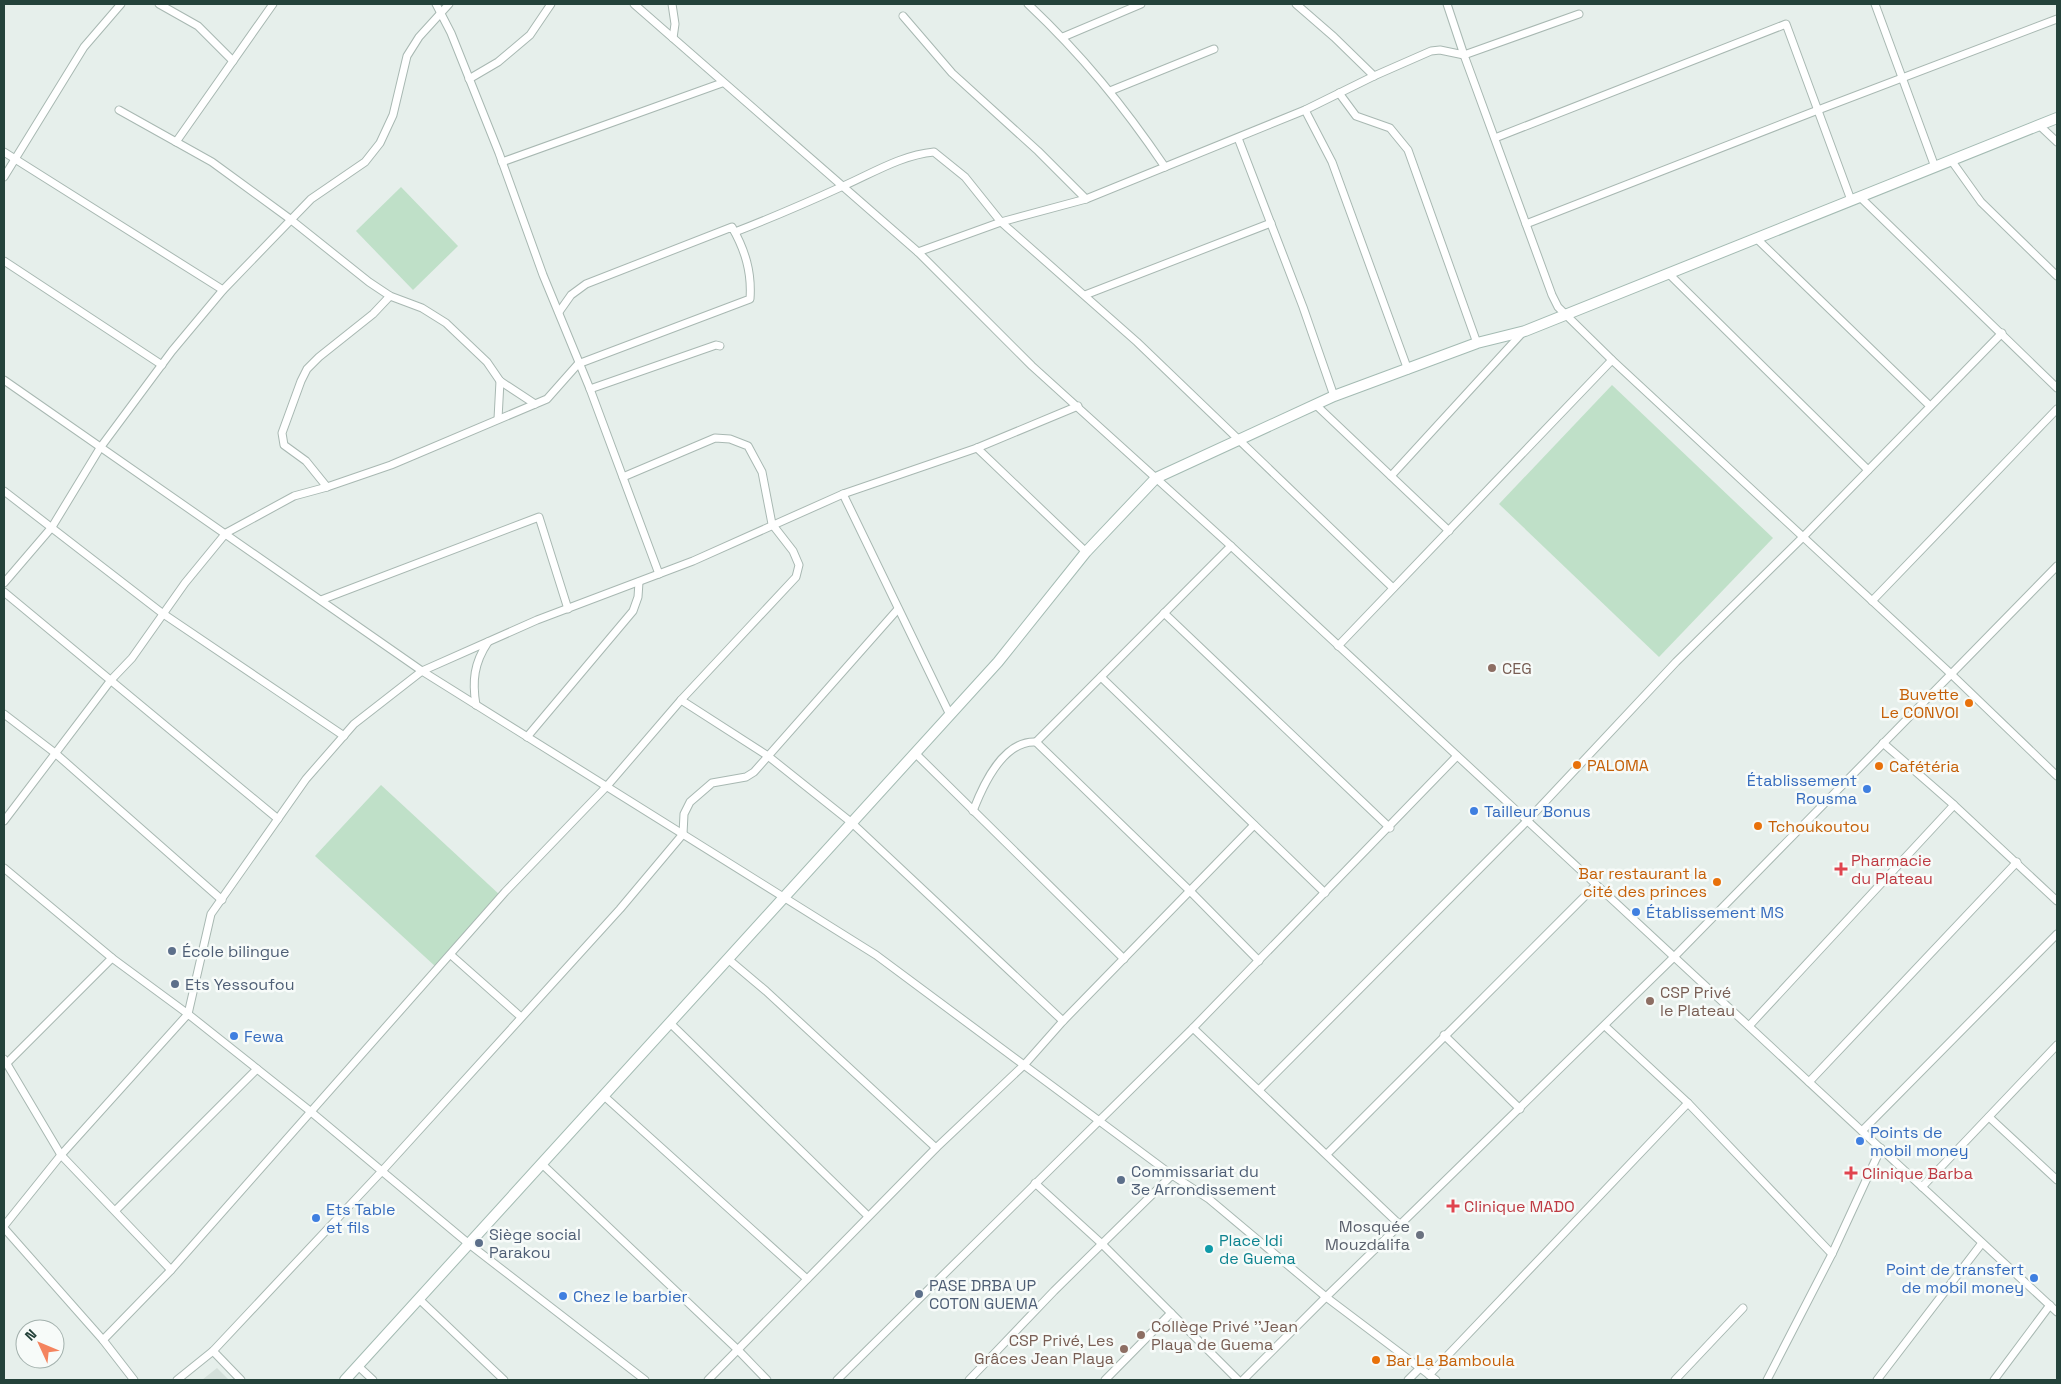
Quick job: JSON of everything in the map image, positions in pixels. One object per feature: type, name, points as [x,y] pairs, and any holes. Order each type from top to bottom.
[{"type":"street","points":[[4,177],[84,47],[121,4]]},
{"type":"street","points":[[159,4],[198,26],[233,62]]},
{"type":"street","points":[[176,142],[273,4]]},
{"type":"street","points":[[436,4],[469,79],[502,162],[543,276],[590,389],[659,574]]},
{"type":"street","points":[[4,583],[52,527],[100,448],[162,364],[223,290],[311,199],[366,162],[380,143],[393,115],[407,56],[419,38],[449,4]]},
{"type":"street","points":[[469,79],[498,62],[530,35],[551,4]]},
{"type":"street","points":[[634,4],[722,83],[844,186],[918,252],[1032,366],[1231,546],[2057,1312]]},
{"type":"street","points":[[672,4],[675,24],[673,38]]},
{"type":"street","points":[[1028,4],[1063,37],[1128,112],[1165,167]]},
{"type":"street","points":[[1063,37],[1140,4]]},
{"type":"street","points":[[1296,4],[1334,36],[1374,76]]},
{"type":"street","points":[[1447,4],[1464,55],[1558,307],[1612,360],[1950,673],[2057,776]]},
{"type":"street","points":[[1875,4],[1935,166]]},
{"type":"street","points":[[918,252],[1001,222],[1086,199],[1305,110],[1374,76],[1431,51],[1440,50],[1464,55],[1579,14]]},
{"type":"street","points":[[903,16],[952,73],[1038,151],[1086,199]]},
{"type":"street","points":[[1526,224],[2057,19]]},
{"type":"street","points":[[1495,138],[1786,24],[1818,110],[1856,198],[2002,333],[2057,388]]},
{"type":"street","points":[[1110,91],[1214,49]]},
{"type":"street","points":[[502,162],[722,83]]},
{"type":"street","points":[[1339,93],[1356,116],[1390,128],[1408,150],[1478,343]]},
{"type":"street","points":[[119,110],[212,162],[390,296],[422,308],[446,323],[487,362],[500,381],[534,404]]},
{"type":"street","points":[[1305,110],[1332,162],[1408,370]]},
{"type":"street","points":[[345,1380],[998,662],[1086,552],[1156,478],[1334,396],[1478,343],[1525,331],[2057,118]]},
{"type":"street","points":[[2039,125],[2057,142]]},
{"type":"street","points":[[1238,138],[1334,396]]},
{"type":"street","points":[[4,152],[223,290]]},
{"type":"street","points":[[735,232],[844,186],[872,172],[913,156],[934,152],[965,178],[1001,222],[1084,295],[1393,588]]},
{"type":"street","points":[[1951,160],[1980,202],[2057,276]]},
{"type":"street","points":[[1084,295],[1271,223]]},
{"type":"street","points":[[4,821],[111,680],[132,658],[162,614],[226,533],[294,496],[391,465],[547,399],[578,364],[750,299],[751,284],[746,255],[732,227],[586,284],[571,296],[559,312]]},
{"type":"street","points":[[1756,238],[1930,406]]},
{"type":"street","points":[[4,262],[162,364]]},
{"type":"street","points":[[1668,273],[1868,470]]},
{"type":"street","points":[[327,487],[306,461],[284,445],[282,433],[301,381],[307,370],[319,357],[373,314],[390,296]]},
{"type":"street","points":[[1391,476],[1525,331]]},
{"type":"street","points":[[1259,1090],[1527,821],[1676,662],[1803,537],[2002,333]]},
{"type":"street","points":[[590,389],[716,345],[720,346]]},
{"type":"street","points":[[1338,646],[1612,360]]},
{"type":"street","points":[[4,380],[422,671],[876,955],[1172,1175],[1208,1199],[1326,1297],[1436,1380]]},
{"type":"street","points":[[498,419],[500,381]]},
{"type":"street","points":[[1316,405],[1449,531]]},
{"type":"street","points":[[134,1380],[102,1340],[4,1227],[61,1155],[188,1014],[211,914],[306,779],[354,724],[422,671],[488,642],[659,574],[843,494],[977,448],[1078,406]]},
{"type":"street","points":[[1872,602],[2057,409]]},
{"type":"street","points":[[102,1340],[171,1270],[310,1110],[342,1079],[505,892],[607,786],[681,700],[796,577],[799,565],[793,551],[772,524],[762,472],[748,446],[730,439],[715,438],[623,477]]},
{"type":"street","points":[[977,448],[1086,552]]},
{"type":"street","points":[[4,491],[162,614],[344,736]]},
{"type":"street","points":[[843,494],[950,715]]},
{"type":"street","points":[[321,600],[539,517],[568,609]]},
{"type":"street","points":[[973,811],[984,784],[1008,753],[1020,744],[1036,742],[1231,546]]},
{"type":"street","points":[[1244,1380],[1326,1297],[1674,957],[1950,673],[2057,566]]},
{"type":"street","points":[[527,738],[633,611],[638,597],[639,582]]},
{"type":"street","points":[[4,592],[278,819]]},
{"type":"street","points":[[177,1380],[213,1352],[620,909],[683,834],[684,814],[690,802],[712,783],[746,777],[768,756],[898,609]]},
{"type":"street","points":[[1164,613],[1390,828]]},
{"type":"street","points":[[476,705],[473,684],[475,668],[481,652],[488,642]]},
{"type":"street","points":[[1100,677],[1325,893]]},
{"type":"street","points":[[681,700],[768,756],[852,823],[1063,1021]]},
{"type":"street","points":[[4,714],[55,753],[222,900]]},
{"type":"street","points":[[1036,742],[1190,891],[1259,961]]},
{"type":"street","points":[[1883,743],[2017,862],[2057,901]]},
{"type":"street","points":[[915,753],[1124,959]]},
{"type":"street","points":[[837,1380],[1034,1183],[1193,1028],[1390,828],[1457,756]]},
{"type":"street","points":[[1749,1026],[1954,805]]},
{"type":"street","points":[[708,1380],[936,1148],[1025,1064],[1063,1021],[1254,825]]},
{"type":"street","points":[[1810,1082],[2017,862]]},
{"type":"street","points":[[4,868],[112,958],[188,1014],[310,1110],[470,1244],[645,1380]]},
{"type":"street","points":[[1327,1154],[1596,885]]},
{"type":"street","points":[[1862,1131],[2057,934]]},
{"type":"street","points":[[451,955],[521,1017]]},
{"type":"street","points":[[112,958],[5,1061],[61,1155],[116,1210],[171,1270]]},
{"type":"street","points":[[728,959],[766,991],[936,1148]]},
{"type":"street","points":[[670,1023],[868,1216]]},
{"type":"street","points":[[1605,1026],[1688,1104],[1832,1254]]},
{"type":"street","points":[[1193,1028],[1400,1225]]},
{"type":"street","points":[[1444,1035],[1520,1109]]},
{"type":"street","points":[[1922,1187],[1989,1117],[2054,1054],[2057,1045]]},
{"type":"street","points":[[116,1210],[257,1069]]},
{"type":"street","points":[[604,1096],[807,1278]]},
{"type":"street","points":[[1429,1375],[1688,1104]]},
{"type":"street","points":[[1989,1117],[2057,1180]]},
{"type":"street","points":[[1767,1380],[1832,1254],[1880,1148]]},
{"type":"street","points":[[542,1164],[738,1350],[767,1380]]},
{"type":"street","points":[[969,1380],[1054,1291],[1172,1175]]},
{"type":"street","points":[[1034,1183],[1102,1244],[1238,1380]]},
{"type":"street","points":[[1877,1380],[1982,1243]]},
{"type":"street","points":[[419,1299],[504,1380]]},
{"type":"street","points":[[1994,1380],[2050,1305]]},
{"type":"street","points":[[1675,1380],[1743,1308]]},
{"type":"street","points":[[1105,1380],[1170,1313]]},
{"type":"street","points":[[213,1352],[241,1380]]},
{"type":"street","points":[[358,1366],[373,1380]]},
{"type":"street","points":[[1408,1380],[1420,1368]]},
{"type":"shaded area","points":[[217,1368],[229,1380],[202,1380]]},
{"type":"green space","points":[[401,187],[458,246],[413,290],[356,231]]},
{"type":"green space","points":[[1612,385],[1773,538],[1659,657],[1499,504]]},
{"type":"green space","points":[[381,785],[501,896],[436,967],[315,856]]},
{"type":"place","name":"CEG","points":[[1492,668]]},
{"type":"place","name":"Buvette Le CONVOI","points":[[1969,703]]},
{"type":"place","name":"PALOMA","points":[[1577,765]]},
{"type":"place","name":"Cafétéria","points":[[1879,766]]},
{"type":"place","name":"Établissement Rousma","points":[[1867,789]]},
{"type":"place","name":"Tailleur Bonus","points":[[1474,811]]},
{"type":"place","name":"Tchoukoutou","points":[[1758,826]]},
{"type":"place","name":"Pharmacie du Plateau","points":[[1841,869]]},
{"type":"place","name":"Bar restaurant la cité des princes","points":[[1717,882]]},
{"type":"place","name":"Établissement MS","points":[[1636,912]]},
{"type":"place","name":"École bilingue","points":[[172,951]]},
{"type":"place","name":"Ets Yessoufou","points":[[175,984]]},
{"type":"place","name":"CSP Privé le Plateau","points":[[1650,1001]]},
{"type":"place","name":"Fewa","points":[[234,1036]]},
{"type":"place","name":"Points de mobil money","points":[[1860,1141]]},
{"type":"place","name":"Clinique Barba","points":[[1851,1173]]},
{"type":"place","name":"Commissariat du 3e Arrondissement","points":[[1121,1180]]},
{"type":"place","name":"Clinique MADO","points":[[1453,1206]]},
{"type":"place","name":"Ets Table et fils","points":[[316,1218]]},
{"type":"place","name":"Mosquée Mouzdalifa","points":[[1420,1235]]},
{"type":"place","name":"Siège social Parakou","points":[[479,1243]]},
{"type":"place","name":"Place Idi de Guema","points":[[1209,1249]]},
{"type":"place","name":"Point de transfert de mobil money","points":[[2034,1278]]},
{"type":"place","name":"PASE DRBA UP COTON GUEMA","points":[[919,1294]]},
{"type":"place","name":"Chez le barbier","points":[[563,1296]]},
{"type":"place","name":"Collège Privé ''Jean Playa de Guema","points":[[1141,1335]]},
{"type":"place","name":"CSP Privé, Les Grâces Jean Playa","points":[[1124,1349]]},
{"type":"place","name":"Bar La Bamboula","points":[[1376,1360]]}]
